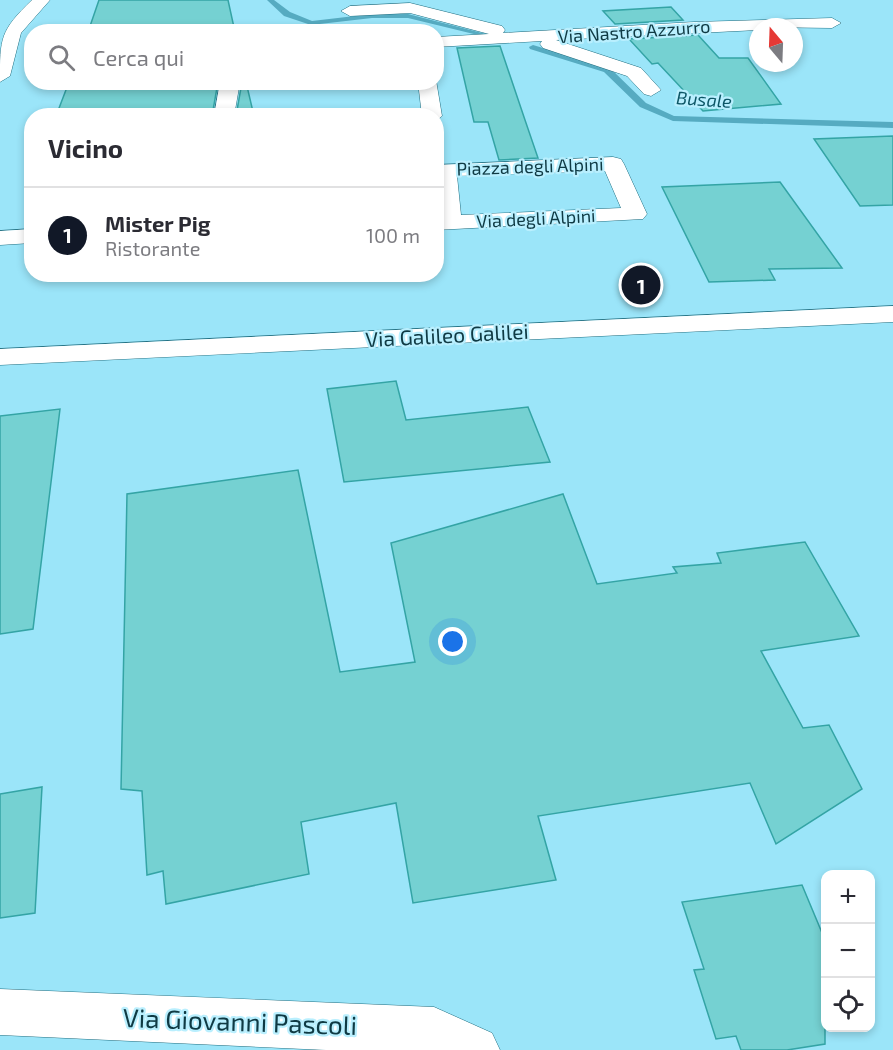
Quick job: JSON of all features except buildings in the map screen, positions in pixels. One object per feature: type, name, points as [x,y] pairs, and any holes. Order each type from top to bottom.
[{"type":"street","points":[[0,76],[13,56],[9,21],[42,0]]},
{"type":"street","points":[[350,11],[410,8],[531,38],[634,72],[651,90]]},
{"type":"street","name":"Via Nastro Azzurro","points":[[444,42],[694,27],[832,23]]},
{"type":"street","points":[[225,108],[229,90]]},
{"type":"street","points":[[429,90],[431,108]]},
{"type":"street","points":[[444,162],[445,170]]},
{"type":"street","name":"Piazza degli Alpini","points":[[444,196],[445,170],[613,164],[635,214]]},
{"type":"street","name":"Via degli Alpini","points":[[444,223],[635,214]]},
{"type":"street","points":[[0,238],[24,236]]},
{"type":"street","name":"Via Galileo Galilei","points":[[0,357],[893,314]]},
{"type":"street","name":"Via Giovanni Pascoli","points":[[0,1012],[435,1031],[475,1050]]},
{"type":"waterway","name":"Busale","points":[[270,0],[287,14],[311,23],[372,16],[408,16],[441,24]]},
{"type":"waterway","name":"Busale","points":[[444,25],[482,34]]},
{"type":"waterway","name":"Busale","points":[[533,47],[607,70],[643,105],[673,118],[893,125]]},
{"type":"place","name":"Mister Pig","points":[[641,285]]}]
